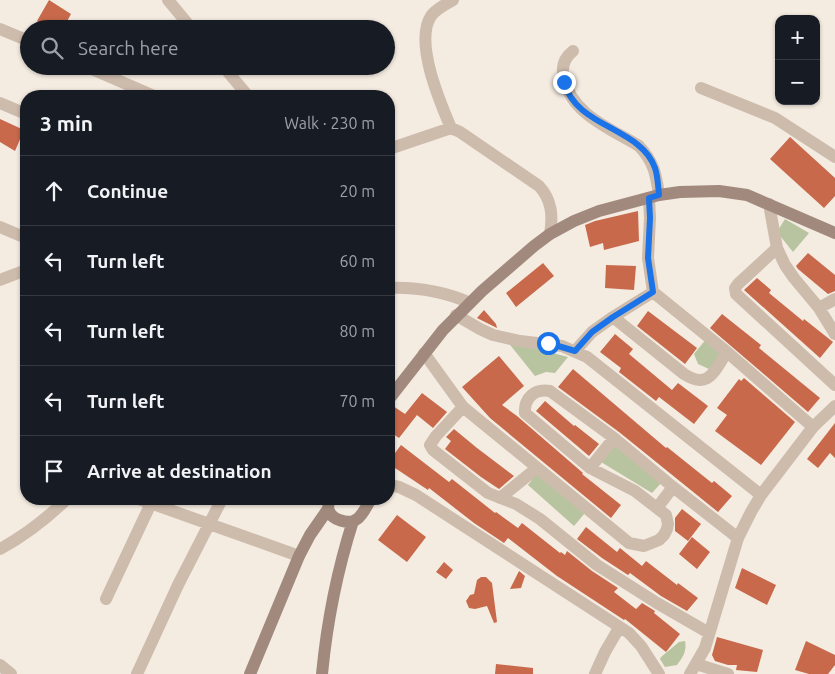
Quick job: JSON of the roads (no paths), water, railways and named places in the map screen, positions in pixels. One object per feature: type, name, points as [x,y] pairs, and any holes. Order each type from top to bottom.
[{"type":"main road","points":[[395,391],[456,315],[534,246],[550,234],[574,221],[599,211],[654,196],[680,192],[719,191],[747,195],[835,233]]},
{"type":"main road","points":[[250,674],[299,556],[328,505]]},
{"type":"main road","points":[[329,505],[335,517],[348,522],[358,518],[367,505]]},
{"type":"main road","points":[[322,674],[325,640],[334,594],[353,521]]},
{"type":"street","points":[[168,0],[185,20]]},
{"type":"street","points":[[451,128],[440,101],[426,52],[426,31],[431,16],[453,0]]},
{"type":"street","points":[[0,29],[20,37]]},
{"type":"street","points":[[572,51],[567,56],[562,72],[566,89],[570,96],[584,111],[639,146],[654,167],[654,196],[650,218],[648,258],[653,292],[727,352],[813,428]]},
{"type":"street","points":[[103,75],[132,90]]},
{"type":"street","points":[[230,75],[243,90]]},
{"type":"street","points":[[700,88],[775,118],[835,157]]},
{"type":"street","points":[[0,104],[20,112]]},
{"type":"street","points":[[395,147],[451,128],[460,132],[539,186],[546,193],[552,214],[550,234]]},
{"type":"street","points":[[768,204],[777,248],[785,265],[819,308],[824,319],[835,334]]},
{"type":"street","points":[[0,227],[20,235]]},
{"type":"street","points":[[777,248],[738,284],[736,294],[835,385]]},
{"type":"street","points":[[0,280],[20,272]]},
{"type":"street","points":[[395,288],[426,289],[455,296],[470,303]]},
{"type":"street","points":[[575,351],[592,332],[653,292]]},
{"type":"street","points":[[819,308],[835,299]]},
{"type":"street","points":[[456,315],[474,326],[493,334],[520,341],[555,345],[575,351],[597,364],[761,495]]},
{"type":"street","points":[[613,317],[684,374],[696,381],[706,380],[727,352]]},
{"type":"street","points":[[424,353],[463,408],[629,543],[644,546],[659,540],[664,535],[668,524],[666,516],[635,490],[590,468],[525,413],[529,397],[534,393],[550,391],[614,438],[738,538]]},
{"type":"street","points":[[728,674],[693,669],[705,648],[738,538],[761,495],[813,428],[835,406]]},
{"type":"street","points":[[463,408],[436,436],[430,445],[432,450],[488,493],[516,504],[540,519],[597,565],[709,633]]},
{"type":"street","points":[[590,468],[614,438]]},
{"type":"street","points":[[500,498],[537,468]]},
{"type":"street","points":[[395,486],[416,495],[635,638],[659,674]]},
{"type":"street","points":[[657,508],[673,487]]},
{"type":"street","points":[[0,549],[19,539],[44,521],[61,505]]},
{"type":"street","points":[[106,599],[146,505]]},
{"type":"street","points":[[161,505],[299,556]]},
{"type":"street","points":[[137,674],[178,585],[219,505]]},
{"type":"street","points":[[594,674],[619,628]]},
{"type":"street","points":[[0,665],[11,674]]}]
